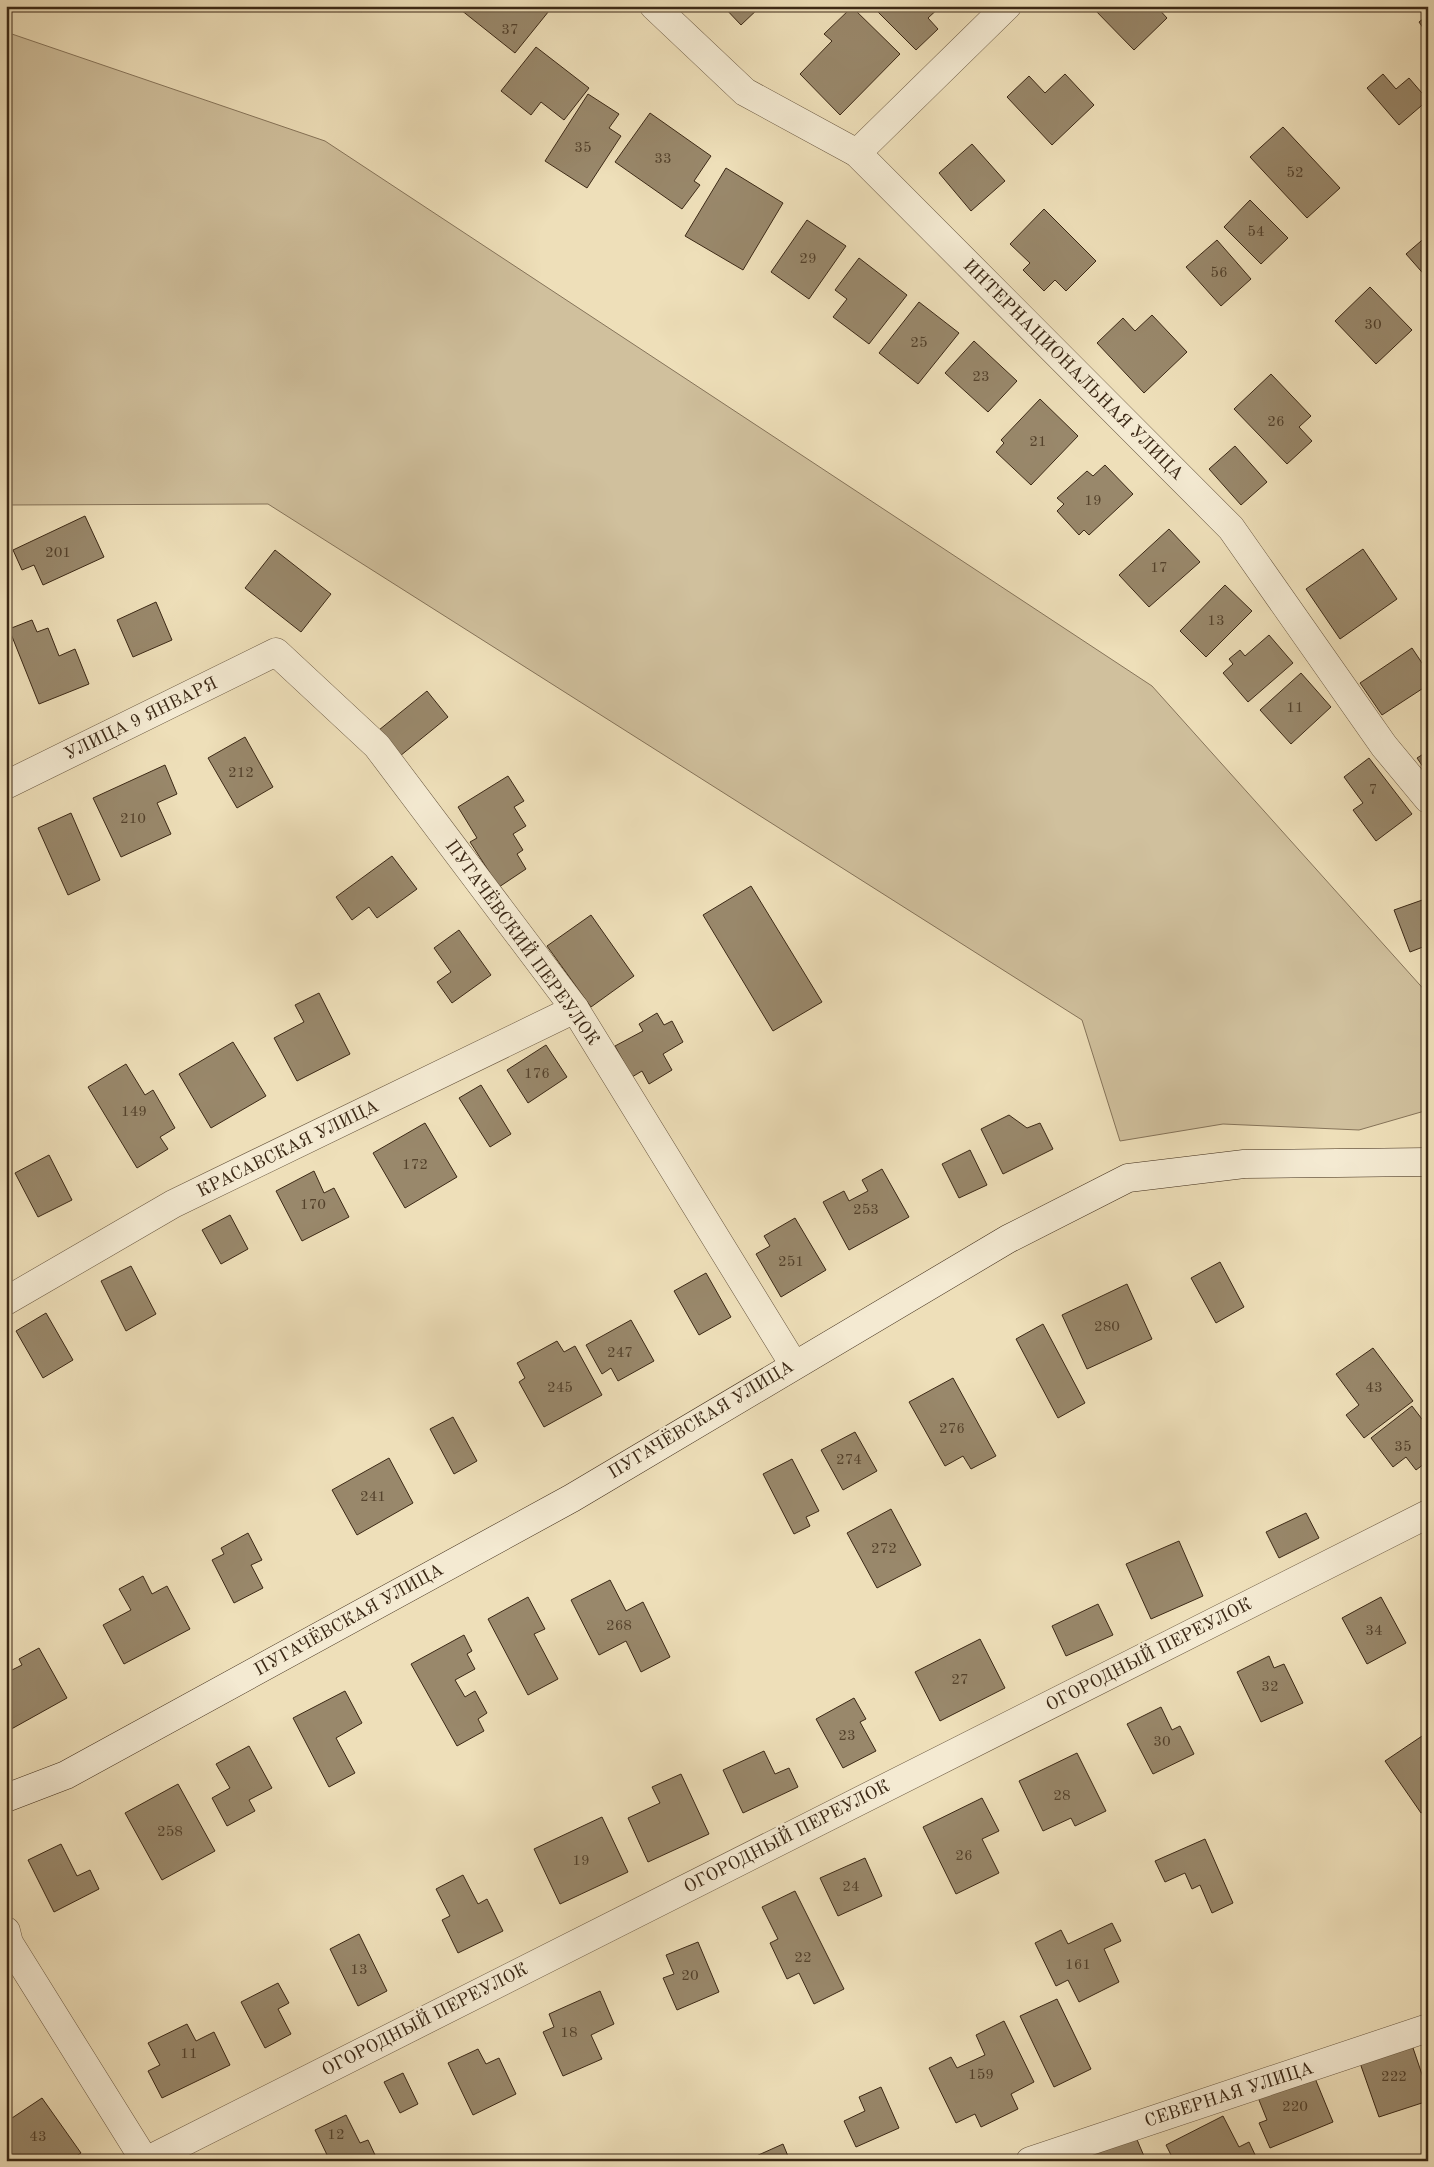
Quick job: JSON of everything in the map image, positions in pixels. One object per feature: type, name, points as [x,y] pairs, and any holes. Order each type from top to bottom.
[{"type":"street","name":"ИНТЕРНАЦИОНАЛЬНАЯ УЛИЦА","points":[[654,6],[745,92],[857,153],[1231,528],[1384,746],[1428,799]]},
{"type":"street","points":[[857,153],[1007,6]]},
{"type":"street","name":"УЛИЦА 9 ЯНВАРЯ","points":[[6,785],[276,652]]},
{"type":"street","name":"ПУГАЧЁВСКИЙ ПЕРЕУЛОК","points":[[276,652],[377,746],[575,1009],[794,1365]]},
{"type":"street","name":"КРАСАВСКАЯ УЛИЦА","points":[[6,1301],[173,1204],[575,1009]]},
{"type":"street","name":"ПУГАЧЁВСКАЯ УЛИЦА","points":[[6,1798],[66,1776],[572,1498],[1008,1239],[1128,1178],[1244,1164],[1428,1162]]},
{"type":"street","name":"ОГОРОДНЫЙ ПЕРЕУЛОК","points":[[146,2161],[1428,1514]]},
{"type":"street","points":[[6,1931],[9,1943],[146,2161]]},
{"type":"street","name":"СЕВЕРНАЯ УЛИЦА","points":[[1030,2161],[1428,2028]]},
{"type":"shaded area","points":[[6,32],[325,141],[1152,686],[1428,994],[1428,1110],[1359,1130],[1223,1124],[1120,1141],[1082,1020],[268,504],[6,505]]},
{"type":"building","points":[[355,6],[366,6],[362,12]]},
{"type":"building","points":[[456,6],[553,6],[515,53]]},
{"type":"building","points":[[723,6],[761,6],[741,25]]},
{"type":"building","points":[[872,6],[941,6],[928,18],[938,29],[916,50]]},
{"type":"building","points":[[1095,6],[1156,6],[1167,18],[1134,50],[1093,8]]},
{"type":"building","points":[[852,7],[900,54],[840,115],[800,74],[832,41],[824,34]]},
{"type":"building","points":[[1428,15],[1428,35],[1419,22]]},
{"type":"building","points":[[536,47],[589,88],[564,120],[541,102],[531,115],[501,91]]},
{"type":"building","points":[[1065,74],[1094,105],[1052,145],[1007,97],[1029,76],[1045,93]]},
{"type":"building","points":[[1383,74],[1396,89],[1409,78],[1428,100],[1399,125],[1367,88]]},
{"type":"building","points":[[588,94],[619,114],[609,128],[621,136],[587,188],[545,161]]},
{"type":"building","points":[[650,113],[711,156],[694,181],[700,185],[682,209],[615,162]]},
{"type":"building","points":[[1283,127],[1340,188],[1307,218],[1250,157]]},
{"type":"building","points":[[972,144],[1005,181],[971,211],[939,173]]},
{"type":"building","points":[[726,168],[783,203],[743,270],[685,236]]},
{"type":"building","points":[[1250,200],[1288,238],[1261,264],[1224,227]]},
{"type":"building","points":[[1044,209],[1096,261],[1066,291],[1055,280],[1044,291],[1023,270],[1030,263],[1010,244]]},
{"type":"building","points":[[807,220],[846,246],[809,299],[771,272]]},
{"type":"building","points":[[1428,235],[1428,279],[1406,254]]},
{"type":"building","points":[[1217,240],[1251,279],[1221,306],[1186,267]]},
{"type":"building","points":[[859,258],[907,295],[869,344],[833,317],[847,299],[835,290]]},
{"type":"building","points":[[1370,287],[1412,330],[1376,364],[1335,321]]},
{"type":"building","points":[[919,302],[959,333],[918,384],[879,353]]},
{"type":"building","points":[[1152,315],[1187,352],[1144,393],[1097,343],[1123,318],[1135,331]]},
{"type":"building","points":[[974,341],[1017,381],[988,412],[945,373]]},
{"type":"building","points":[[1271,374],[1311,416],[1299,427],[1312,441],[1287,464],[1234,409]]},
{"type":"building","points":[[1040,399],[1078,436],[1031,485],[996,452],[1004,443],[1001,440]]},
{"type":"building","points":[[1235,446],[1267,482],[1241,505],[1209,469]]},
{"type":"building","points":[[1105,465],[1133,494],[1089,535],[1084,530],[1079,535],[1057,511],[1064,504],[1057,498],[1087,471],[1093,476]]},
{"type":"building","points":[[85,516],[104,557],[43,585],[34,565],[22,570],[13,550]]},
{"type":"building","points":[[1169,529],[1200,562],[1149,607],[1119,575]]},
{"type":"building","points":[[1363,549],[1397,599],[1340,639],[1306,589]]},
{"type":"building","points":[[275,550],[331,594],[301,632],[245,588]]},
{"type":"building","points":[[1225,585],[1252,611],[1206,657],[1180,631]]},
{"type":"building","points":[[156,602],[172,640],[133,657],[117,620]]},
{"type":"building","points":[[32,620],[37,632],[48,628],[59,656],[75,649],[89,684],[39,704],[9,629]]},
{"type":"building","points":[[1269,635],[1293,663],[1248,702],[1223,673],[1233,664],[1229,659],[1240,650],[1245,656]]},
{"type":"building","points":[[1412,648],[1428,672],[1428,685],[1382,715],[1360,683]]},
{"type":"building","points":[[1301,673],[1331,707],[1291,744],[1260,710]]},
{"type":"building","points":[[427,691],[448,717],[400,756],[379,730]]},
{"type":"building","points":[[245,737],[273,787],[237,808],[208,758]]},
{"type":"building","points":[[1428,751],[1428,774],[1417,758]]},
{"type":"building","points":[[1369,758],[1412,814],[1376,841],[1353,810],[1363,803],[1344,777]]},
{"type":"building","points":[[165,765],[177,794],[157,803],[171,834],[121,857],[93,798]]},
{"type":"building","points":[[508,776],[524,801],[514,807],[526,826],[513,834],[523,850],[517,854],[526,869],[499,887],[470,842],[477,838],[458,807]]},
{"type":"building","points":[[71,813],[100,880],[68,895],[38,828]]},
{"type":"building","points":[[392,856],[417,889],[377,918],[369,907],[352,920],[336,897]]},
{"type":"building","points":[[751,886],[822,1002],[773,1031],[703,915]]},
{"type":"building","points":[[1428,898],[1428,945],[1410,952],[1394,910]]},
{"type":"building","points":[[591,915],[634,976],[591,1007],[547,946]]},
{"type":"building","points":[[459,930],[491,975],[452,1003],[437,982],[451,972],[434,948]]},
{"type":"building","points":[[319,993],[350,1054],[297,1081],[274,1038],[304,1022],[295,1005]]},
{"type":"building","points":[[657,1013],[664,1025],[672,1021],[683,1042],[663,1054],[672,1070],[649,1084],[642,1071],[632,1077],[615,1046],[643,1031],[639,1024]]},
{"type":"building","points":[[233,1042],[266,1096],[211,1128],[179,1074]]},
{"type":"building","points":[[546,1045],[567,1077],[528,1103],[507,1070]]},
{"type":"building","points":[[126,1064],[145,1095],[153,1090],[175,1128],[160,1137],[168,1149],[137,1168],[88,1087]]},
{"type":"building","points":[[481,1085],[511,1134],[490,1147],[459,1098]]},
{"type":"building","points":[[1009,1115],[1027,1128],[1040,1123],[1053,1149],[1003,1174],[981,1129]]},
{"type":"building","points":[[425,1123],[457,1177],[405,1208],[373,1153]]},
{"type":"building","points":[[970,1150],[987,1185],[959,1198],[942,1164]]},
{"type":"building","points":[[49,1155],[72,1200],[38,1217],[15,1173]]},
{"type":"building","points":[[882,1169],[909,1217],[849,1250],[823,1202],[844,1191],[849,1201],[868,1191],[862,1180]]},
{"type":"building","points":[[314,1171],[324,1193],[334,1188],[349,1217],[302,1241],[276,1191]]},
{"type":"building","points":[[230,1215],[248,1249],[221,1264],[202,1230]]},
{"type":"building","points":[[795,1218],[826,1270],[781,1297],[756,1254],[770,1246],[764,1236]]},
{"type":"building","points":[[1220,1262],[1244,1307],[1216,1323],[1191,1278]]},
{"type":"building","points":[[131,1266],[156,1314],[126,1331],[101,1281]]},
{"type":"building","points":[[706,1273],[731,1317],[699,1335],[674,1291]]},
{"type":"building","points":[[1127,1284],[1152,1339],[1087,1369],[1062,1315]]},
{"type":"building","points":[[46,1313],[73,1360],[43,1378],[16,1331]]},
{"type":"building","points":[[631,1320],[654,1361],[618,1381],[611,1368],[602,1374],[586,1345]]},
{"type":"building","points":[[1043,1324],[1085,1403],[1058,1418],[1016,1339]]},
{"type":"building","points":[[557,1341],[564,1352],[575,1346],[602,1395],[544,1427],[519,1382],[525,1378],[517,1363]]},
{"type":"building","points":[[1373,1348],[1413,1401],[1364,1438],[1346,1415],[1359,1405],[1336,1374]]},
{"type":"building","points":[[953,1378],[996,1456],[971,1469],[963,1456],[945,1466],[909,1402]]},
{"type":"building","points":[[1412,1406],[1428,1427],[1428,1461],[1416,1470],[1406,1457],[1393,1467],[1371,1438]]},
{"type":"building","points":[[453,1417],[477,1461],[454,1474],[430,1429]]},
{"type":"building","points":[[855,1432],[877,1471],[843,1490],[821,1450]]},
{"type":"building","points":[[389,1458],[413,1503],[357,1535],[332,1490]]},
{"type":"building","points":[[792,1459],[819,1511],[806,1517],[810,1526],[794,1534],[763,1474]]},
{"type":"building","points":[[891,1509],[921,1565],[877,1588],[847,1533]]},
{"type":"building","points":[[1306,1513],[1319,1538],[1279,1558],[1266,1532]]},
{"type":"building","points":[[248,1533],[262,1560],[251,1565],[263,1588],[234,1603],[212,1560],[224,1554],[221,1548]]},
{"type":"building","points":[[1179,1541],[1203,1596],[1151,1619],[1126,1564]]},
{"type":"building","points":[[143,1576],[152,1594],[167,1586],[190,1629],[124,1664],[103,1625],[131,1610],[119,1589]]},
{"type":"building","points":[[610,1580],[626,1611],[643,1602],[670,1657],[641,1672],[626,1641],[599,1655],[571,1600]]},
{"type":"building","points":[[528,1597],[545,1629],[534,1634],[558,1679],[528,1695],[488,1619]]},
{"type":"building","points":[[1381,1597],[1406,1643],[1367,1664],[1342,1618]]},
{"type":"building","points":[[1098,1604],[1113,1635],[1066,1656],[1052,1626]]},
{"type":"building","points":[[464,1635],[472,1651],[467,1654],[475,1669],[455,1680],[465,1697],[475,1691],[487,1713],[478,1719],[484,1731],[457,1746],[411,1664]]},
{"type":"building","points":[[980,1639],[1005,1688],[940,1721],[915,1672]]},
{"type":"building","points":[[39,1648],[67,1698],[6,1732],[6,1673],[22,1665],[19,1659]]},
{"type":"building","points":[[1269,1656],[1274,1668],[1284,1664],[1303,1703],[1261,1722],[1237,1672]]},
{"type":"building","points":[[345,1691],[362,1723],[336,1738],[355,1773],[329,1787],[293,1718]]},
{"type":"building","points":[[854,1698],[866,1719],[860,1722],[876,1751],[843,1768],[816,1719]]},
{"type":"building","points":[[1161,1707],[1172,1730],[1180,1726],[1194,1754],[1153,1774],[1127,1724]]},
{"type":"building","points":[[1428,1732],[1428,1809],[1421,1813],[1385,1761]]},
{"type":"building","points":[[249,1746],[272,1788],[249,1800],[255,1811],[227,1826],[212,1798],[230,1788],[216,1764]]},
{"type":"building","points":[[764,1751],[775,1774],[789,1768],[798,1787],[743,1813],[723,1770]]},
{"type":"building","points":[[1077,1753],[1106,1811],[1075,1826],[1071,1818],[1043,1831],[1019,1781]]},
{"type":"building","points":[[681,1774],[709,1834],[648,1862],[628,1818],[660,1803],[652,1787]]},
{"type":"building","points":[[178,1784],[215,1851],[162,1880],[125,1813]]},
{"type":"building","points":[[982,1798],[999,1831],[982,1839],[999,1873],[956,1894],[923,1827]]},
{"type":"building","points":[[602,1817],[628,1872],[560,1904],[534,1849]]},
{"type":"building","points":[[1205,1839],[1233,1903],[1212,1913],[1200,1885],[1192,1889],[1185,1873],[1165,1882],[1155,1861]]},
{"type":"building","points":[[61,1844],[77,1876],[90,1870],[99,1889],[54,1912],[28,1860]]},
{"type":"building","points":[[865,1858],[882,1896],[838,1916],[820,1878]]},
{"type":"building","points":[[463,1875],[478,1904],[487,1899],[503,1931],[458,1953],[442,1920],[450,1916],[436,1889]]},
{"type":"building","points":[[795,1891],[844,1989],[814,2004],[799,1973],[787,1979],[770,1943],[778,1939],[762,1907]]},
{"type":"building","points":[[1112,1923],[1121,1941],[1104,1949],[1119,1982],[1079,2002],[1068,1980],[1056,1986],[1035,1943],[1061,1930],[1068,1944]]},
{"type":"building","points":[[359,1934],[387,1991],[358,2006],[330,1949]]},
{"type":"building","points":[[698,1942],[719,1992],[677,2010],[663,1978],[674,1974],[666,1955]]},
{"type":"building","points":[[278,1983],[289,2003],[278,2009],[291,2034],[265,2048],[241,2002]]},
{"type":"building","points":[[600,1991],[614,2024],[591,2035],[602,2059],[563,2076],[543,2032],[554,2027],[549,2014]]},
{"type":"building","points":[[1057,1999],[1091,2069],[1054,2087],[1020,2016]]},
{"type":"building","points":[[1004,2021],[1034,2082],[1011,2094],[1018,2109],[981,2127],[975,2114],[956,2123],[929,2068],[951,2057],[957,2068],[985,2055],[976,2035]]},
{"type":"building","points":[[187,2024],[196,2041],[214,2032],[230,2065],[162,2098],[148,2071],[160,2065],[148,2043]]},
{"type":"building","points":[[1412,2045],[1428,2092],[1428,2101],[1379,2117],[1360,2063]]},
{"type":"building","points":[[478,2049],[486,2064],[499,2058],[516,2094],[473,2115],[448,2063]]},
{"type":"building","points":[[1312,2071],[1333,2122],[1270,2148],[1259,2123],[1267,2120],[1257,2095]]},
{"type":"building","points":[[403,2073],[418,2104],[400,2113],[384,2082]]},
{"type":"building","points":[[881,2087],[899,2128],[856,2147],[844,2121],[865,2111],[859,2097]]},
{"type":"building","points":[[42,2098],[81,2153],[69,2161],[10,2161],[6,2155],[6,2122]]},
{"type":"building","points":[[346,2115],[360,2143],[368,2140],[376,2157],[367,2161],[330,2161],[315,2130]]},
{"type":"building","points":[[1223,2116],[1239,2147],[1249,2142],[1258,2161],[1174,2161],[1166,2145]]},
{"type":"building","points":[[1133,2130],[1146,2161],[1059,2161]]},
{"type":"building","points":[[783,2144],[790,2161],[755,2161],[754,2157]]}]
